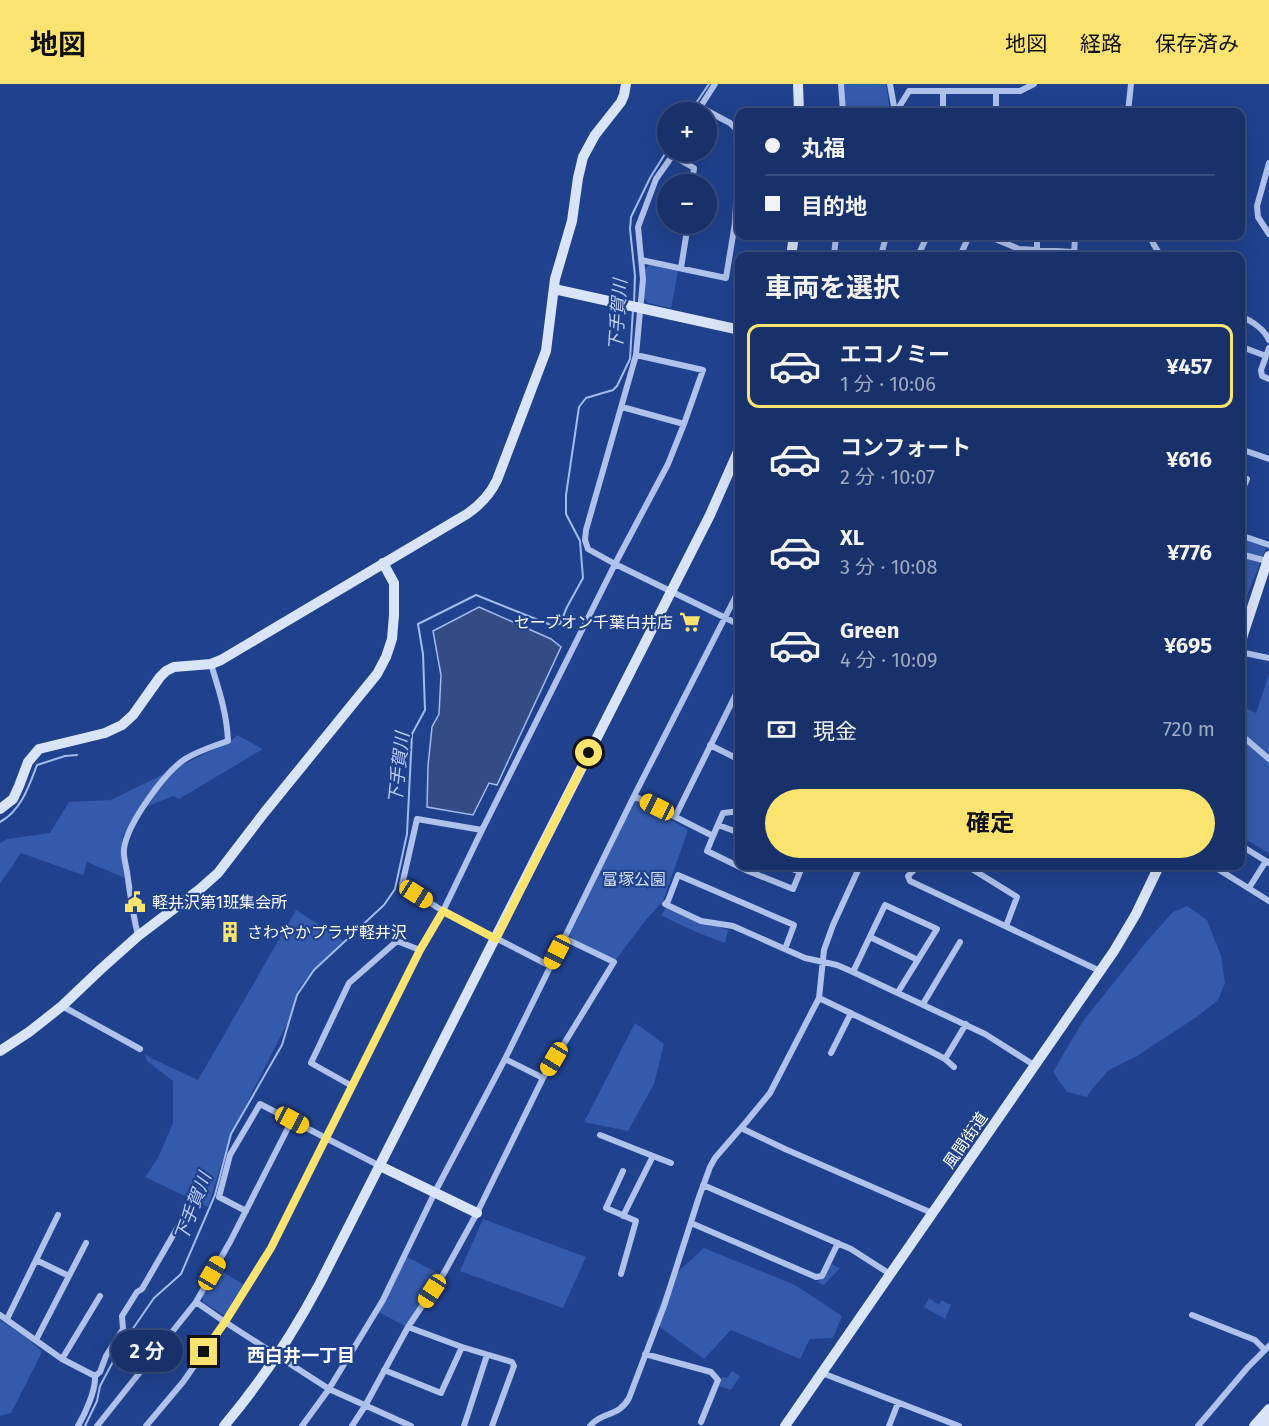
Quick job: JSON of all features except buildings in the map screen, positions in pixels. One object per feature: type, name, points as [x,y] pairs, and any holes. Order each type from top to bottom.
[{"type":"street","points":[[0,809],[13,798],[28,762],[39,749],[105,733],[122,725],[133,715],[166,671],[174,667],[211,664],[221,660],[467,514],[486,499],[492,490],[546,351],[557,267],[572,221],[583,157],[595,135],[621,102],[626,84]]},
{"type":"street","points":[[704,102],[716,84]]},
{"type":"street","points":[[798,84],[799,108]]},
{"type":"street","points":[[842,84],[843,108]]},
{"type":"street","points":[[890,84],[895,108]]},
{"type":"street","points":[[898,108],[909,91],[943,91],[954,88],[1020,91],[1034,84]]},
{"type":"street","points":[[1128,108],[1131,84]]},
{"type":"street","points":[[943,91],[943,108]]},
{"type":"street","points":[[996,91],[996,108]]},
{"type":"street","points":[[717,118],[730,123],[735,128]]},
{"type":"street","points":[[668,162],[656,179],[638,227],[643,279],[636,307],[636,355],[585,540],[588,549],[615,564],[735,623]]},
{"type":"street","points":[[685,162],[694,168],[693,174]]},
{"type":"street","points":[[1269,164],[1257,206],[1257,217],[1269,234]]},
{"type":"street","points":[[641,260],[726,278],[735,223]]},
{"type":"street","points":[[681,268],[686,234]]},
{"type":"street","points":[[998,240],[1030,252]]},
{"type":"street","points":[[554,289],[735,329]]},
{"type":"street","points":[[1245,318],[1251,321],[1269,340]]},
{"type":"street","points":[[1245,348],[1266,356]]},
{"type":"street","points":[[1269,348],[1261,370],[1262,376],[1269,380]]},
{"type":"street","points":[[146,1426],[183,1382],[225,1322],[271,1248],[420,950],[443,911],[615,564],[668,464],[703,370],[636,355]]},
{"type":"street","points":[[622,407],[684,424]]},
{"type":"street","points":[[1246,451],[1269,459]]},
{"type":"street","points":[[224,1426],[248,1397],[277,1355],[300,1320],[320,1283],[710,515],[735,458]]},
{"type":"street","points":[[1245,484],[1247,479]]},
{"type":"street","points":[[1245,537],[1269,545]]},
{"type":"street","points":[[1245,555],[1268,559],[1265,579],[1245,631]]},
{"type":"street","points":[[0,1052],[62,1006],[138,936],[218,873],[377,674],[392,639],[394,615],[394,583],[383,563]]},
{"type":"street","points":[[302,1426],[329,1389],[383,1300],[435,1192],[505,1059],[634,796],[735,598]]},
{"type":"street","points":[[1245,653],[1269,658]]},
{"type":"street","points":[[138,936],[131,907],[124,848],[127,837],[146,801],[176,766],[207,748],[228,741],[225,712],[211,664]]},
{"type":"street","points":[[675,817],[735,698]]},
{"type":"street","points":[[1245,738],[1269,759]]},
{"type":"street","points":[[710,745],[735,758]]},
{"type":"street","points":[[634,796],[713,836]]},
{"type":"street","points":[[735,812],[723,813],[707,851],[735,865]]},
{"type":"street","points":[[482,830],[417,819],[402,885],[443,911],[550,966]]},
{"type":"street","points":[[718,825],[735,831]]},
{"type":"street","points":[[1245,847],[1267,862],[1249,888]]},
{"type":"street","points":[[746,870],[793,889],[800,872],[795,870]]},
{"type":"street","points":[[590,1426],[596,1420],[621,1410],[625,1405],[664,1306],[710,1167],[776,1083],[819,998],[824,950],[858,870]]},
{"type":"street","points":[[914,870],[908,876],[910,881],[1100,971]]},
{"type":"street","points":[[973,870],[1017,897],[1006,926]]},
{"type":"street","name":"風間街道","points":[[785,1426],[1100,971],[1136,914],[1157,870]]},
{"type":"street","points":[[1220,870],[1269,901]]},
{"type":"street","points":[[785,949],[794,925],[678,875],[665,904],[701,921],[733,926],[805,958],[837,965],[986,1034],[1034,1065]]},
{"type":"street","points":[[853,972],[885,905],[937,929],[898,992]]},
{"type":"street","points":[[870,937],[918,960]]},
{"type":"street","points":[[352,1426],[408,1327],[444,1273],[477,1213],[543,1078],[614,962],[564,938]]},
{"type":"street","points":[[352,1086],[311,1063],[349,983],[397,941],[420,950]]},
{"type":"street","points":[[923,1004],[960,942]]},
{"type":"street","points":[[819,998],[902,1036],[945,1059],[954,1067]]},
{"type":"street","points":[[62,1006],[140,1049]]},
{"type":"street","points":[[831,1053],[850,1013]]},
{"type":"street","points":[[945,1059],[966,1024]]},
{"type":"street","points":[[505,1059],[543,1078]]},
{"type":"street","points":[[246,1211],[219,1197],[230,1155],[260,1104],[477,1213]]},
{"type":"street","points":[[97,1426],[196,1302],[231,1240],[292,1120]]},
{"type":"street","points":[[741,1128],[932,1213]]},
{"type":"street","points":[[600,1135],[671,1163]]},
{"type":"street","points":[[623,1216],[653,1156]]},
{"type":"street","points":[[621,1274],[636,1221],[606,1208],[623,1171]]},
{"type":"street","points":[[703,1185],[838,1242],[890,1274]]},
{"type":"street","points":[[94,1376],[100,1372],[106,1356],[123,1329],[122,1316],[137,1292],[142,1289],[190,1206]]},
{"type":"street","points":[[7,1319],[58,1215]]},
{"type":"street","points":[[691,1223],[816,1277],[822,1276],[838,1242]]},
{"type":"street","points":[[36,1340],[86,1243]]},
{"type":"street","points":[[36,1260],[69,1276]]},
{"type":"street","points":[[62,1359],[100,1296]]},
{"type":"street","points":[[196,1302],[329,1389],[411,1426]]},
{"type":"street","points":[[0,1314],[62,1359],[94,1376]]},
{"type":"street","points":[[1192,1315],[1255,1340],[1267,1348],[1198,1426]]},
{"type":"street","points":[[408,1327],[512,1362],[514,1366],[492,1426]]},
{"type":"street","points":[[384,1370],[441,1393],[462,1347]]},
{"type":"street","points":[[645,1354],[711,1372],[718,1380],[701,1422]]},
{"type":"street","points":[[464,1426],[487,1355]]},
{"type":"street","points":[[822,1373],[959,1426]]},
{"type":"street","points":[[78,1426],[87,1410],[95,1382],[94,1376]]},
{"type":"street","points":[[889,1426],[898,1403]]},
{"type":"street","points":[[1254,1426],[1269,1409]]},
{"type":"street","points":[[1264,1426],[1269,1420]]},
{"type":"green space","points":[[844,84],[886,84],[889,108],[845,108]]},
{"type":"green space","points":[[649,265],[678,271],[671,308],[648,303],[644,299],[645,269]]},
{"type":"green space","points":[[1245,535],[1266,548],[1245,600]]},
{"type":"green space","points":[[1269,674],[1269,853],[1245,839],[1245,708],[1256,713]]},
{"type":"green space","points":[[237,735],[263,749],[179,799],[173,796],[146,807],[123,835],[121,859],[125,878],[87,862],[83,875],[21,853],[0,884],[0,843],[7,839],[50,833],[69,802],[111,800],[231,741]]},
{"type":"green space","name":"富塚公園","points":[[635,798],[688,830],[663,901],[614,962],[569,936]]},
{"type":"green space","points":[[1187,906],[1207,920],[1221,956],[1225,983],[1218,1000],[1137,1056],[1109,1070],[1087,1097],[1067,1092],[1053,1072],[1083,1021],[1173,912]]},
{"type":"green space","points":[[666,908],[728,930],[725,943],[661,915]]},
{"type":"green space","points":[[296,910],[344,941],[299,988],[291,1016],[231,1134],[208,1207],[145,1177],[158,1158],[173,1123],[173,1081],[147,1061],[145,1054],[198,1080]]},
{"type":"green space","points":[[635,1023],[664,1044],[654,1084],[628,1131],[584,1122]]},
{"type":"green space","points":[[483,1219],[586,1257],[563,1308],[460,1271]]},
{"type":"green space","points":[[704,1248],[795,1285],[842,1316],[833,1338],[810,1339],[800,1359],[731,1330],[704,1359],[653,1322],[668,1285],[681,1269]]},
{"type":"green space","points":[[405,1256],[440,1274],[427,1297],[405,1326],[377,1311]]},
{"type":"green space","points":[[831,1264],[840,1268],[824,1285],[817,1282],[823,1278]]},
{"type":"green space","points":[[218,1269],[246,1286],[228,1314],[223,1315],[203,1302],[202,1296]]},
{"type":"green space","points":[[929,1298],[939,1305],[942,1300],[951,1305],[945,1319],[924,1307]]},
{"type":"green space","points":[[0,1320],[30,1340],[42,1352],[11,1413],[0,1416]]},
{"type":"green space","points":[[732,1371],[740,1376],[731,1390],[719,1386],[722,1377],[727,1378]]},
{"type":"shaded area","points":[[479,607],[551,639],[561,647],[497,785],[489,783],[473,815],[427,807],[428,766],[432,727],[439,714],[441,675],[433,631]]},
{"type":"waterway","name":"下手賀川","points":[[697,102],[709,84]]},
{"type":"waterway","name":"下手賀川","points":[[634,304],[635,276],[630,229],[631,217],[660,162]]},
{"type":"waterway","name":"下手賀川","points":[[85,1426],[97,1401],[100,1386],[123,1343],[154,1298],[181,1274],[215,1195],[231,1134],[282,1045],[297,995],[314,970],[384,905],[395,889],[407,834],[412,734],[425,710],[423,654],[418,624],[476,595],[551,625],[560,624],[583,578],[580,541],[566,514],[566,495],[579,407],[586,398],[613,390],[617,386],[630,359],[633,309]]},
{"type":"waterway","points":[[0,822],[19,805],[37,765],[65,756],[77,755]]},
{"type":"place","name":"セーブオン千葉白井店","points":[[690,622]]},
{"type":"place","name":"軽井沢第1班集会所","points":[[135,902]]},
{"type":"place","name":"さわやかプラザ軽井沢","points":[[230,932]]},
{"type":"district","name":"西白井一丁目","points":[[301,1356]]},
{"type":"route","points":[[204,1352],[271,1248],[420,950],[443,911],[496,939],[589,753]]}]
